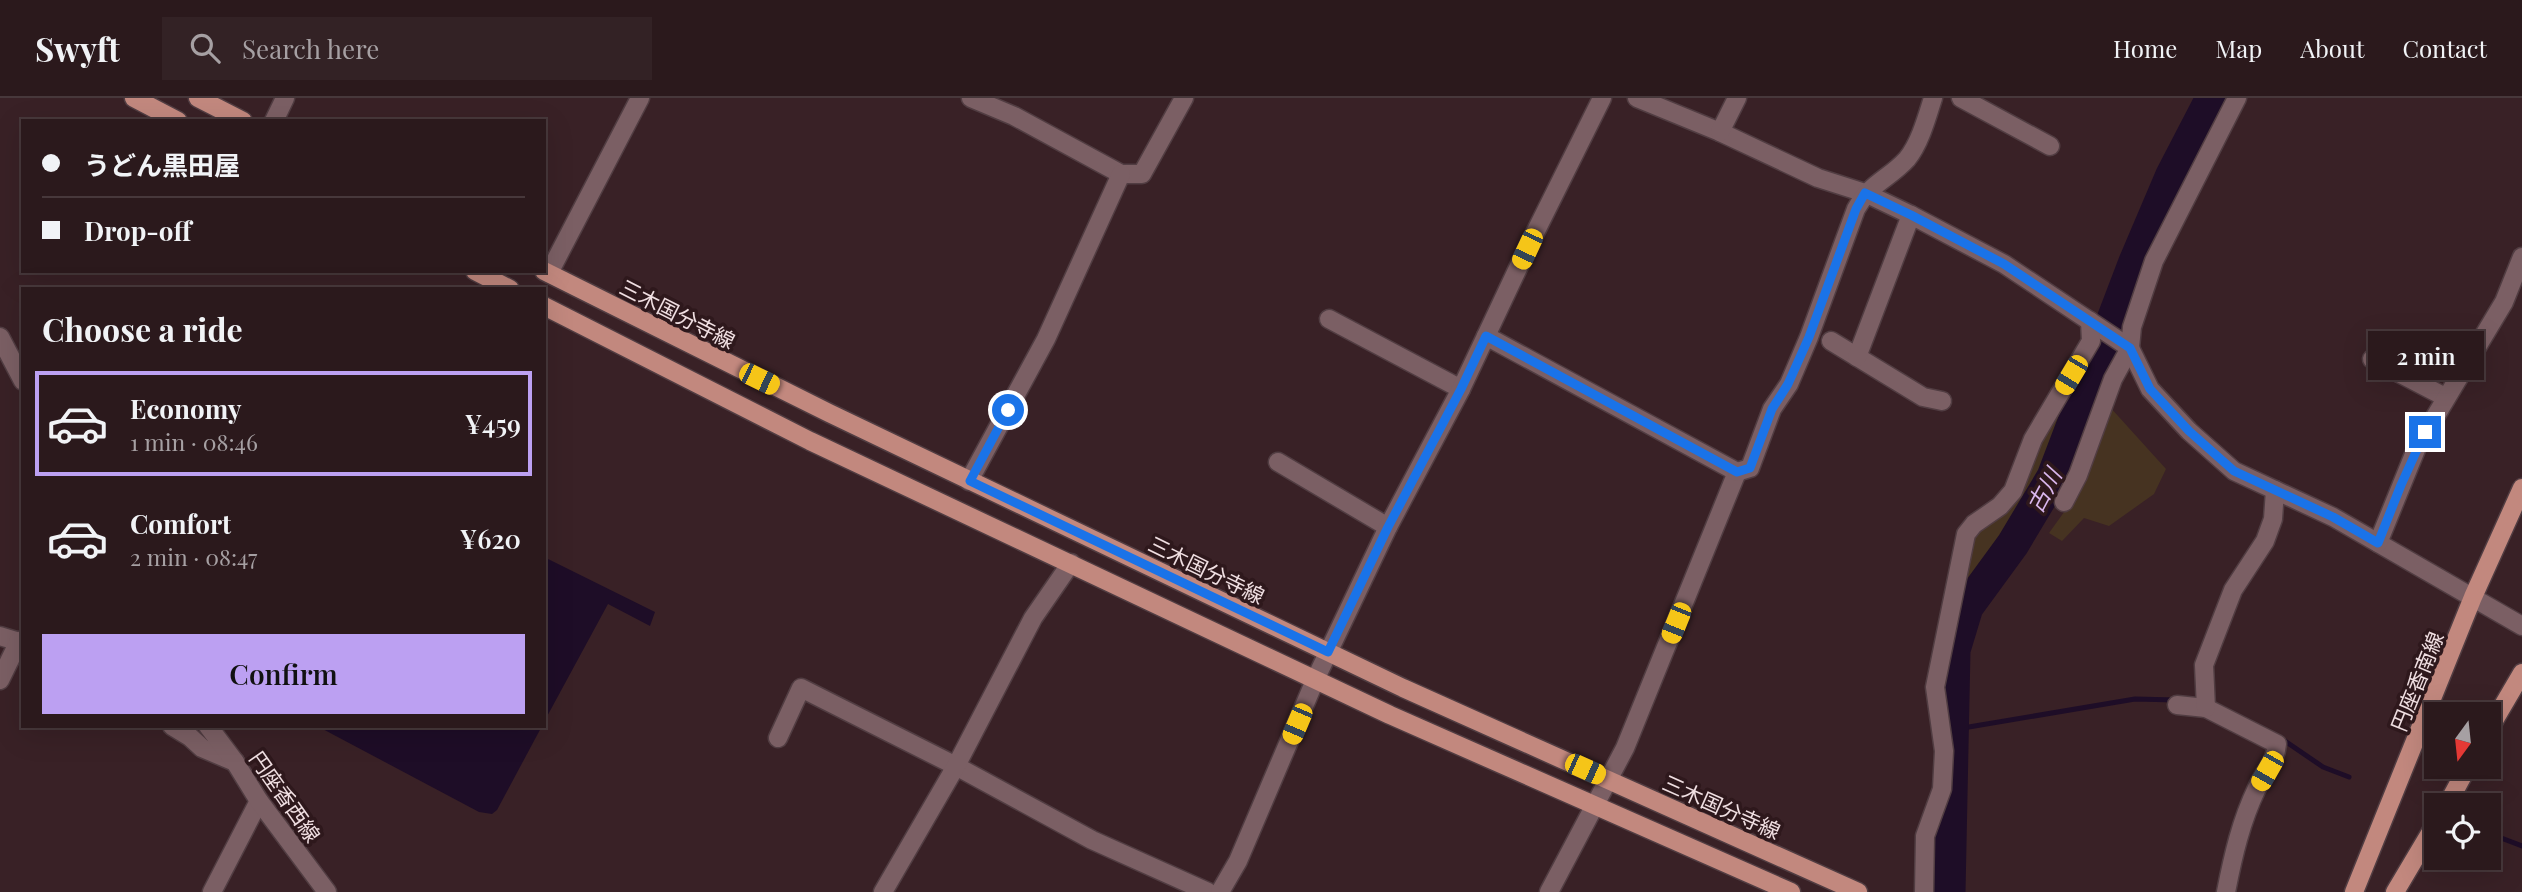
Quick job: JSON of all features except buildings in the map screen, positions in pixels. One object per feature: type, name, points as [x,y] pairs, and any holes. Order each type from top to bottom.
[{"type":"main road","points":[[134,98],[174,119]]},
{"type":"main road","points":[[198,98],[239,119]]},
{"type":"main road","name":"三木国分寺線","points":[[546,272],[829,414],[1328,652],[1858,892]]},
{"type":"main road","points":[[479,273],[506,287]]},
{"type":"main road","points":[[546,307],[810,441],[1390,715],[1791,892]]},
{"type":"main road","name":"円座香南線","points":[[2354,892],[2473,597],[2522,488]]},
{"type":"main road","points":[[2501,709],[2522,673]]},
{"type":"main road","points":[[2395,892],[2424,843]]},
{"type":"street","points":[[275,119],[285,98]]},
{"type":"street","points":[[546,272],[640,98]]},
{"type":"street","points":[[971,98],[1014,116],[1121,174],[1142,174],[1184,98]]},
{"type":"street","points":[[1220,892],[1238,862],[1316,678],[1388,527],[1461,389],[1602,98]]},
{"type":"street","points":[[1637,98],[1720,132],[1818,178],[1865,193],[2004,264],[2125,345],[2150,389],[2189,431],[2234,471],[2333,517],[2522,626]]},
{"type":"street","points":[[1720,132],[1737,98]]},
{"type":"street","points":[[1486,336],[1737,472],[1750,468],[1772,409],[1788,384],[1809,337],[1856,209],[1865,193],[1908,158],[1933,98]]},
{"type":"street","points":[[1961,98],[2050,146]]},
{"type":"street","points":[[2064,502],[2078,475],[2154,261],[2237,98]]},
{"type":"street","points":[[970,481],[1046,339],[1121,174]]},
{"type":"street","points":[[1857,357],[1911,215]]},
{"type":"street","points":[[2378,543],[2417,447],[2504,302],[2522,257]]},
{"type":"street","points":[[1329,318],[1461,389]]},
{"type":"street","points":[[1924,892],[1925,836],[1942,789],[1943,776],[1944,751],[1935,687],[1966,534],[1974,524],[2000,506],[2013,491],[2033,439],[2091,341],[2095,324]]},
{"type":"street","points":[[0,337],[21,377]]},
{"type":"street","points":[[1831,341],[1923,397],[1942,401]]},
{"type":"street","points":[[2372,359],[2445,397]]},
{"type":"street","points":[[1278,461],[1388,527]]},
{"type":"street","points":[[1549,892],[1625,748],[1737,472]]},
{"type":"street","points":[[2206,700],[2204,665],[2233,590],[2265,541],[2273,519],[2275,490]]},
{"type":"street","points":[[883,892],[956,766],[1033,618],[1071,564]]},
{"type":"street","points":[[0,636],[21,642],[0,680]]},
{"type":"street","points":[[778,738],[801,688],[956,766],[1092,840],[1208,892]]},
{"type":"street","points":[[2177,705],[2206,700],[2277,744],[2276,755],[2257,787],[2236,843],[2226,892]]},
{"type":"street","points":[[175,728],[202,748],[235,762]]},
{"type":"street","name":"円座香西線","points":[[210,728],[259,801],[327,892]]},
{"type":"street","points":[[212,892],[259,801]]},
{"type":"shaded area","points":[[2062,395],[2069,398],[2050,469],[2041,489],[1971,581],[1961,574],[1970,537],[2005,508]]},
{"type":"shaded area","points":[[2109,406],[2166,469],[2154,494],[2109,526],[2084,518],[2062,541],[2049,533],[2067,508]]},
{"type":"shaded area","points":[[546,558],[655,612],[650,626],[608,604],[546,718]]},
{"type":"shaded area","points":[[321,728],[541,728],[497,810],[492,814],[479,812]]},
{"type":"waterway","name":"古川","points":[[1949,892],[1954,650],[1967,607],[2013,544],[2053,477],[2135,262],[2172,175],[2212,98]]},
{"type":"waterway","points":[[1951,730],[2135,699],[2176,700]]},
{"type":"waterway","points":[[2279,737],[2323,767],[2349,777]]},
{"type":"waterway","points":[[2501,838],[2522,846]]},
{"type":"route","points":[[1008,410],[970,481],[1328,652],[1388,527],[1486,336],[1737,472],[1750,468],[1772,409],[1788,384],[1809,337],[1856,209],[1865,193],[2004,264],[2130,348],[2150,389],[2189,431],[2234,471],[2333,517],[2378,543],[2425,432]]}]
